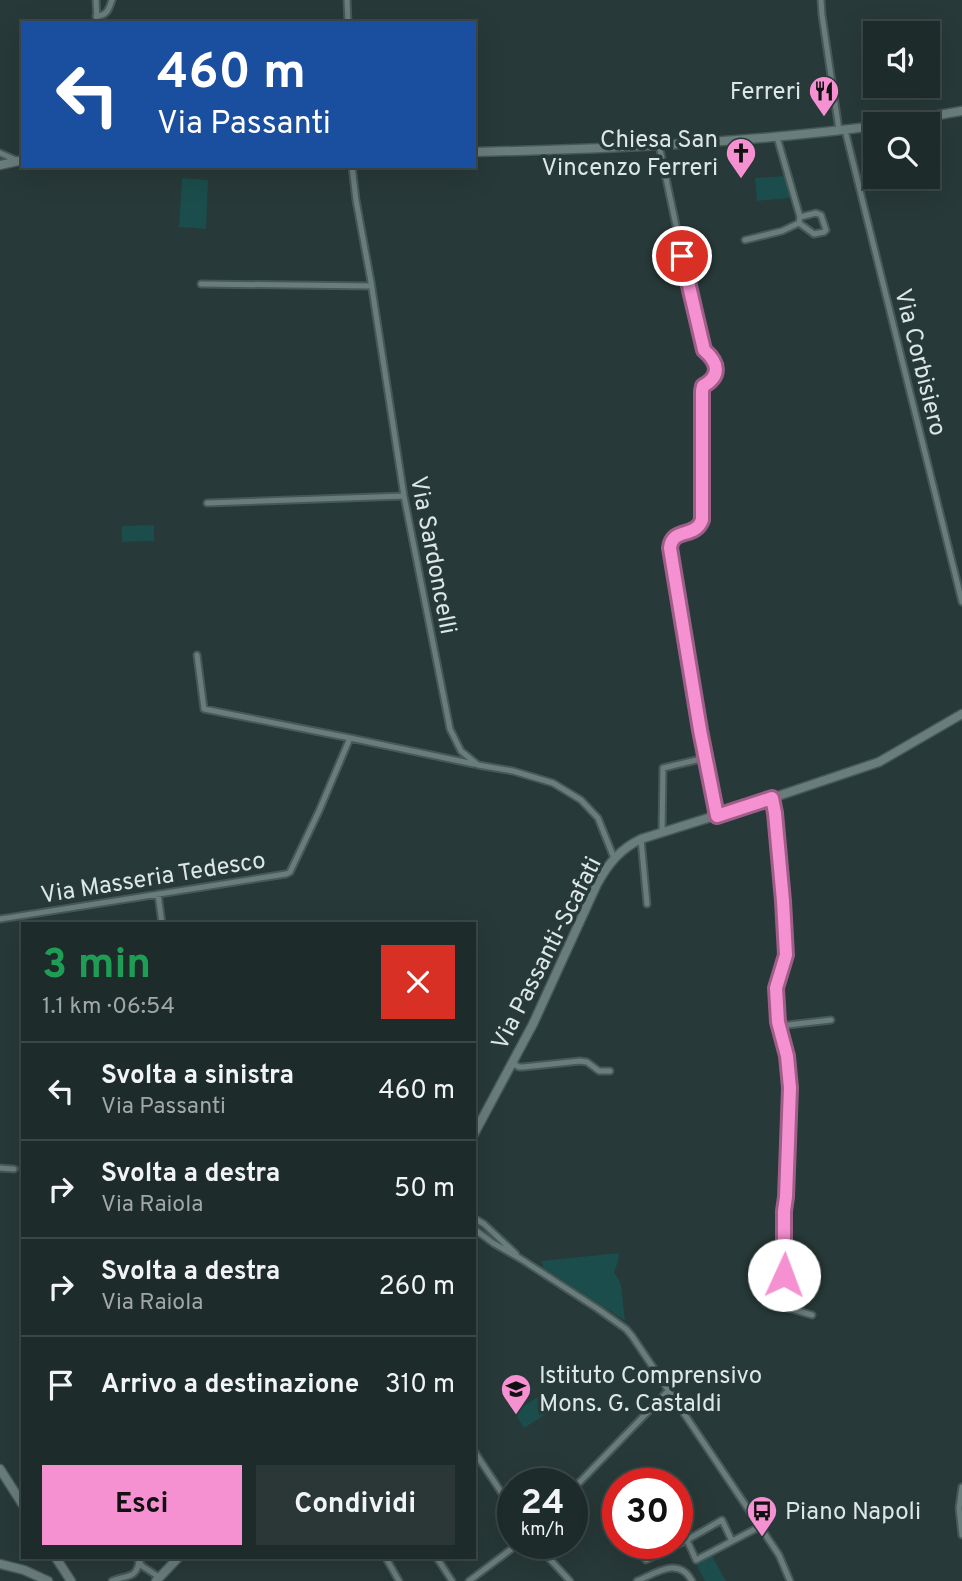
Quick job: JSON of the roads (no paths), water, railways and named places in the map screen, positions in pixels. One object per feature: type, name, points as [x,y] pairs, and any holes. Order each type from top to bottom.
[{"type":"street","points":[[96,0],[97,19],[107,12],[112,0]]},
{"type":"street","points":[[347,0],[348,21]]},
{"type":"street","name":"Via Corbisiero","points":[[821,0],[842,130],[962,602]]},
{"type":"street","points":[[940,115],[962,111]]},
{"type":"street","points":[[476,152],[659,145],[777,137],[863,127]]},
{"type":"street","points":[[745,240],[782,231],[799,220],[816,214],[821,215],[826,228],[824,232],[814,234],[799,220],[777,137]]},
{"type":"street","points":[[659,145],[704,350],[711,356],[716,373],[713,379],[703,386],[702,391],[702,520],[696,530],[674,538],[670,548],[717,816]]},
{"type":"street","points":[[0,153],[19,160]]},
{"type":"street","points":[[0,165],[19,160]]},
{"type":"street","name":"Via Sardoncelli","points":[[352,168],[404,496],[450,729],[461,751],[478,765]]},
{"type":"street","points":[[201,284],[371,286]]},
{"type":"street","points":[[207,503],[404,496]]},
{"type":"street","points":[[198,655],[204,709],[513,771],[553,783],[581,800],[598,818],[614,858]]},
{"type":"street","name":"Via Passanti-Scafati","points":[[476,1130],[550,989],[597,884],[614,858],[641,839],[879,761],[962,714]]},
{"type":"street","name":"Via Masseria Tedesco","points":[[0,919],[289,872],[350,738]]},
{"type":"street","points":[[662,833],[663,768],[705,758]]},
{"type":"street","points":[[772,798],[786,955],[776,988],[779,1026],[787,1056],[790,1088],[784,1211],[784,1302],[785,1307],[812,1315]]},
{"type":"street","points":[[641,839],[647,904]]},
{"type":"street","points":[[158,894],[162,922]]},
{"type":"street","points":[[779,1026],[831,1020]]},
{"type":"street","points":[[512,1063],[523,1067],[580,1061],[592,1064],[599,1071],[610,1071]]},
{"type":"street","points":[[0,1168],[14,1169]]},
{"type":"street","points":[[476,1219],[521,1259]]},
{"type":"street","points":[[476,1230],[626,1329],[779,1555],[790,1581]]},
{"type":"street","points":[[588,1474],[668,1391]]},
{"type":"street","points":[[476,1454],[497,1486]]},
{"type":"street","points":[[0,1469],[21,1502]]},
{"type":"street","points":[[962,1487],[959,1508],[962,1535]]},
{"type":"street","points":[[693,1536],[722,1520],[732,1541]]},
{"type":"street","points":[[693,1553],[696,1560],[759,1527]]},
{"type":"street","points":[[57,1559],[71,1581]]},
{"type":"street","points":[[138,1559],[142,1566],[158,1579],[177,1559]]},
{"type":"street","points":[[112,1581],[133,1574],[138,1567],[138,1559]]},
{"type":"street","points":[[387,1559],[398,1581]]},
{"type":"street","points":[[438,1559],[452,1581]]},
{"type":"street","points":[[469,1581],[498,1559]]},
{"type":"street","points":[[550,1559],[570,1581]]},
{"type":"street","points":[[2,1563],[48,1581]]},
{"type":"street","points":[[637,1581],[676,1567],[685,1571],[692,1581]]},
{"type":"tunnel","points":[[14,1169],[21,1168]]},
{"type":"place","name":"Ferreri","points":[[824,118]]},
{"type":"place","name":"Chiesa San Vincenzo Ferreri","points":[[741,180]]},
{"type":"place","name":"Istituto Comprensivo Mons. G. Castaldi","points":[[516,1416]]},
{"type":"place","name":"Piano Napoli","points":[[762,1538]]}]
